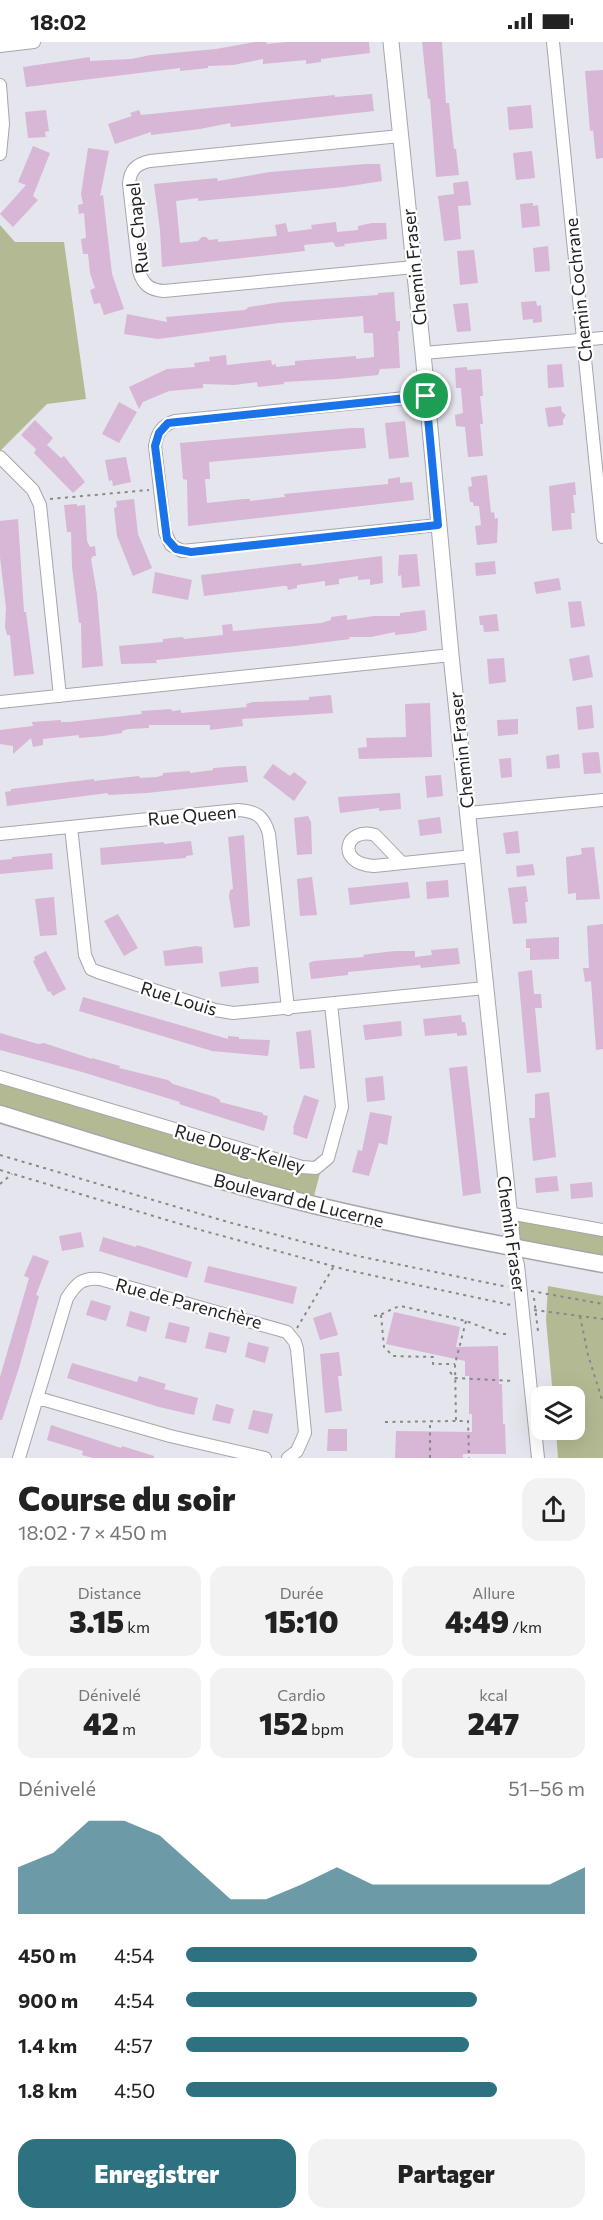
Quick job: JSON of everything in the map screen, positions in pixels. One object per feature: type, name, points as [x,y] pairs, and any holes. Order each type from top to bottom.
[{"type":"main road","name":"Boulevard de Lucerne","points":[[0,1114],[183,1170],[312,1204],[416,1229],[603,1264]]},
{"type":"street","points":[[0,45],[34,42]]},
{"type":"street","name":"Chemin Fraser","points":[[391,42],[508,1213],[520,1289],[538,1458]]},
{"type":"street","name":"Chemin Cochrane","points":[[553,42],[603,537]]},
{"type":"street","points":[[0,85],[3,124],[0,154]]},
{"type":"street","name":"Rue Chapel","points":[[400,136],[143,162],[137,165],[130,176],[135,238],[141,278],[150,288],[156,290],[414,267]]},
{"type":"street","points":[[423,352],[603,338]]},
{"type":"street","points":[[426,396],[168,423],[162,427],[156,439],[160,489],[167,539],[171,545],[183,551],[438,525]]},
{"type":"street","points":[[0,457],[33,490],[40,505],[60,696]]},
{"type":"street","points":[[0,702],[451,655]]},
{"type":"street","points":[[468,813],[603,800]]},
{"type":"street","name":"Rue Queen","points":[[0,834],[238,810],[255,812],[262,817],[269,834],[288,1009]]},
{"type":"street","name":"Rue Louis","points":[[71,827],[85,955],[91,969],[224,1012],[288,1009],[485,988]]},
{"type":"street","points":[[401,862],[472,856]]},
{"type":"street","name":"Rue Doug-Kelley","points":[[0,1077],[302,1167],[316,1168],[328,1158],[342,1107],[331,1004]]},
{"type":"street","points":[[508,1213],[603,1230]]},
{"type":"street","name":"Rue de Parenchère","points":[[19,1458],[67,1298],[77,1283],[83,1279],[100,1278],[193,1306],[280,1328],[291,1336]]},
{"type":"street","points":[[288,1458],[297,1451],[305,1433],[297,1349],[291,1336]]},
{"type":"street","points":[[38,1398],[170,1436],[265,1458]]},
{"type":"path","points":[[50,499],[160,489]]},
{"type":"path","points":[[0,1155],[353,1255],[603,1304]]},
{"type":"path","points":[[0,1170],[197,1229],[334,1266],[522,1308],[603,1319]]},
{"type":"path","points":[[0,1184],[12,1174]]},
{"type":"path","points":[[291,1336],[334,1266]]},
{"type":"path","points":[[374,1316],[401,1306],[466,1321],[500,1334],[508,1334]]},
{"type":"path","points":[[381,1315],[384,1347],[393,1356],[433,1357],[433,1364],[455,1365]]},
{"type":"path","points":[[580,1316],[588,1354],[603,1403]]},
{"type":"path","points":[[456,1421],[455,1365],[466,1321]]},
{"type":"path","points":[[450,1372],[455,1378],[513,1381]]},
{"type":"path","points":[[430,1421],[430,1458]]},
{"type":"path","points":[[385,1422],[468,1421],[469,1458]]},
{"type":"green space","points":[[0,225],[15,242],[64,242],[86,399],[47,404],[0,451]]},
{"type":"green space","points":[[0,1077],[302,1167],[322,1165],[312,1204],[0,1114]]},
{"type":"green space","points":[[508,1213],[603,1230],[603,1264],[513,1247]]},
{"type":"green space","points":[[548,1286],[603,1296],[603,1458],[558,1458],[557,1440],[585,1440],[585,1386],[552,1386],[546,1320]]},
{"type":"building","points":[[266,42],[267,44],[369,42],[370,53],[321,59],[321,62],[306,64],[306,60],[263,64],[263,59],[233,65],[208,66],[208,68],[180,71],[180,68],[26,87],[23,67],[90,57],[90,61],[131,59]]},
{"type":"building","points":[[422,42],[442,42],[446,103],[449,103],[459,175],[436,177],[430,99],[428,99]]},
{"type":"building","points":[[603,70],[603,158],[596,159],[593,130],[590,131],[585,71]]},
{"type":"building","points":[[372,94],[374,111],[231,127],[230,123],[151,135],[151,132],[115,144],[108,124],[132,116],[130,113],[139,110],[141,115],[335,95],[335,97]]},
{"type":"building","points":[[531,105],[533,128],[509,130],[507,107]]},
{"type":"building","points":[[46,110],[49,131],[45,132],[46,137],[28,138],[25,112]]},
{"type":"building","points":[[33,146],[50,153],[33,196],[38,200],[13,227],[0,214],[26,185],[18,182]]},
{"type":"building","points":[[88,148],[109,151],[100,196],[103,195],[112,274],[124,309],[104,315],[100,303],[94,304],[90,290],[95,288],[90,273],[88,254],[83,254],[81,239],[86,238],[84,213],[79,214],[78,205],[83,204],[81,194]]},
{"type":"building","points":[[532,151],[535,178],[516,180],[513,153]]},
{"type":"building","points":[[380,164],[382,181],[264,195],[176,201],[180,243],[198,241],[202,237],[209,240],[218,239],[218,242],[277,236],[275,225],[286,223],[288,232],[312,229],[311,225],[336,222],[337,232],[358,230],[358,226],[372,223],[386,223],[387,239],[336,247],[333,242],[304,245],[305,251],[162,267],[154,184],[217,178],[218,181],[270,172]]},
{"type":"building","points":[[468,181],[471,205],[458,206],[461,239],[444,241],[438,196],[454,194],[453,183]]},
{"type":"building","points":[[533,203],[533,206],[538,205],[540,226],[522,228],[520,204]]},
{"type":"building","points":[[548,246],[550,271],[535,272],[533,248]]},
{"type":"building","points":[[474,250],[478,283],[460,285],[457,251]]},
{"type":"building","points":[[394,292],[396,321],[400,321],[400,331],[398,331],[400,368],[380,369],[378,375],[284,382],[284,384],[258,387],[257,382],[234,385],[203,384],[203,388],[169,391],[143,402],[139,409],[129,387],[167,369],[195,367],[194,363],[210,361],[209,357],[226,355],[227,365],[271,360],[272,365],[276,364],[276,367],[295,365],[295,361],[356,356],[356,359],[374,357],[373,333],[364,333],[363,316],[279,323],[158,339],[124,334],[127,314],[167,322],[166,317],[245,310],[249,307],[281,302]]},
{"type":"building","points":[[536,301],[537,306],[541,305],[542,322],[533,323],[533,319],[523,320],[521,302]]},
{"type":"building","points":[[468,303],[471,331],[457,332],[453,304]]},
{"type":"building","points":[[562,364],[564,387],[548,388],[547,365]]},
{"type":"building","points":[[467,367],[467,370],[481,369],[483,396],[480,396],[483,424],[480,424],[483,456],[468,457],[465,427],[456,426],[455,415],[463,413],[461,388],[456,388],[455,368]]},
{"type":"building","points":[[119,402],[137,412],[119,443],[102,434]]},
{"type":"building","points":[[561,406],[562,412],[566,415],[563,425],[548,427],[545,408]]},
{"type":"building","points":[[35,420],[53,438],[47,445],[61,458],[64,456],[85,482],[73,493],[34,453],[36,449],[21,435]]},
{"type":"building","points":[[405,421],[409,457],[389,459],[385,423]]},
{"type":"building","points":[[364,428],[366,448],[209,462],[210,479],[205,479],[207,503],[244,499],[250,499],[250,501],[285,497],[284,494],[388,484],[388,479],[400,477],[400,483],[412,482],[414,500],[188,526],[187,480],[183,479],[180,443]]},
{"type":"building","points":[[126,457],[131,482],[113,486],[112,480],[109,481],[105,460]]},
{"type":"building","points":[[487,475],[491,513],[494,512],[495,519],[498,518],[497,543],[477,545],[475,526],[481,525],[479,506],[474,506],[473,502],[470,502],[468,487],[472,486],[471,477]]},
{"type":"building","points":[[575,482],[576,495],[573,495],[575,513],[571,513],[572,529],[552,531],[549,486]]},
{"type":"building","points":[[134,499],[138,534],[152,568],[133,576],[117,536],[114,508],[117,507],[116,501]]},
{"type":"building","points":[[77,504],[77,506],[85,505],[87,541],[90,547],[95,546],[96,556],[91,559],[97,594],[103,666],[82,668],[81,623],[79,623],[72,567],[71,532],[67,532],[64,505]]},
{"type":"building","points":[[18,519],[24,612],[26,612],[34,674],[14,676],[10,635],[7,635],[5,627],[6,608],[0,557],[0,521]]},
{"type":"building","points":[[417,554],[420,586],[402,588],[401,575],[398,576],[399,555]]},
{"type":"building","points":[[382,556],[383,583],[370,585],[370,579],[358,580],[358,576],[339,579],[339,584],[325,586],[325,581],[297,585],[297,588],[288,590],[287,586],[283,586],[204,596],[201,575]]},
{"type":"building","points":[[495,561],[496,574],[476,576],[475,563]]},
{"type":"building","points":[[155,572],[192,580],[188,600],[152,593]]},
{"type":"building","points":[[559,578],[561,590],[536,594],[534,582]]},
{"type":"building","points":[[581,601],[585,626],[571,628],[568,602]]},
{"type":"building","points":[[425,610],[427,630],[414,633],[395,635],[395,632],[295,646],[156,660],[157,663],[121,664],[119,646],[163,642],[163,639],[223,635],[222,625],[232,624],[233,631],[321,623],[331,620],[331,617],[347,615],[347,620],[374,616],[400,616],[400,613]]},
{"type":"building","points":[[497,614],[499,631],[484,632],[479,616]]},
{"type":"building","points":[[589,655],[593,677],[573,681],[569,659]]},
{"type":"building","points":[[504,658],[506,682],[489,684],[487,659]]},
{"type":"building","points":[[331,695],[333,713],[242,719],[243,726],[210,730],[210,725],[149,725],[149,728],[128,729],[122,733],[103,736],[79,738],[79,735],[43,739],[43,745],[33,747],[31,738],[13,754],[13,746],[0,744],[0,730],[33,726],[32,722],[61,720],[61,722],[69,722],[142,714],[141,711],[171,709],[172,711],[181,710],[181,713],[247,707],[246,704],[253,702],[309,700],[309,697]]},
{"type":"building","points":[[430,703],[432,757],[359,759],[358,748],[367,747],[366,738],[406,737],[405,704]]},
{"type":"building","points":[[592,705],[594,728],[578,730],[576,707]]},
{"type":"building","points":[[518,719],[518,734],[498,736],[497,720]]},
{"type":"building","points":[[597,752],[601,773],[584,774],[582,753]]},
{"type":"building","points":[[559,754],[560,768],[547,769],[546,756]]},
{"type":"building","points":[[511,758],[512,777],[501,778],[499,759]]},
{"type":"building","points":[[273,764],[290,776],[294,772],[307,782],[294,801],[263,777]]},
{"type":"building","points":[[246,766],[248,782],[147,793],[108,795],[108,793],[7,806],[5,792],[11,789],[94,779],[94,781],[139,776],[140,778],[157,777],[163,773],[190,771],[190,773],[213,770],[213,768]]},
{"type":"building","points":[[441,775],[443,796],[427,798],[425,776]]},
{"type":"building","points":[[400,793],[401,809],[379,811],[379,808],[340,813],[338,797]]},
{"type":"building","points":[[308,816],[311,822],[312,854],[297,855],[294,818]]},
{"type":"building","points":[[440,817],[442,833],[420,836],[418,820]]},
{"type":"building","points":[[518,831],[520,853],[506,854],[503,833]]},
{"type":"building","points":[[244,835],[250,926],[234,928],[229,896],[230,890],[233,889],[228,837]]},
{"type":"building","points":[[191,841],[193,855],[186,856],[186,858],[101,865],[100,848]]},
{"type":"building","points":[[594,847],[600,899],[576,900],[576,893],[568,894],[566,857],[582,854],[581,848]]},
{"type":"building","points":[[52,853],[53,869],[0,874],[0,860]]},
{"type":"building","points":[[533,864],[535,875],[517,877],[516,866]]},
{"type":"building","points":[[312,877],[317,915],[300,916],[297,879]]},
{"type":"building","points":[[448,880],[449,897],[427,899],[426,882]]},
{"type":"building","points":[[408,882],[410,898],[350,905],[348,888]]},
{"type":"building","points":[[526,886],[527,923],[513,924],[508,888]]},
{"type":"building","points":[[54,897],[57,935],[40,936],[35,899]]},
{"type":"building","points":[[118,914],[138,948],[124,956],[104,921]]},
{"type":"building","points":[[603,924],[603,1049],[596,1050],[591,981],[585,982],[583,968],[589,968],[587,926]]},
{"type":"building","points":[[559,937],[559,959],[530,960],[530,948],[526,948],[526,939]]},
{"type":"building","points":[[202,947],[203,963],[165,966],[163,951]]},
{"type":"building","points":[[458,948],[460,964],[421,968],[420,965],[348,972],[348,975],[311,979],[309,963],[314,961],[364,957],[363,955],[395,951],[415,951],[415,957],[432,955],[431,950]]},
{"type":"building","points":[[46,951],[66,989],[53,996],[50,991],[48,992],[33,961],[34,957]]},
{"type":"building","points":[[258,967],[259,983],[221,987],[219,972]]},
{"type":"building","points":[[532,970],[534,994],[541,994],[542,1008],[535,1008],[541,1072],[527,1073],[518,972]]},
{"type":"building","points":[[83,997],[228,1039],[228,1036],[239,1037],[239,1039],[270,1040],[268,1056],[212,1051],[79,1011]]},
{"type":"building","points":[[461,1015],[462,1022],[465,1022],[467,1035],[457,1036],[457,1033],[425,1036],[423,1019]]},
{"type":"building","points":[[401,1021],[402,1036],[365,1040],[363,1025]]},
{"type":"building","points":[[311,1030],[315,1068],[300,1069],[296,1032]]},
{"type":"building","points":[[0,1033],[38,1044],[44,1043],[120,1066],[119,1068],[168,1080],[173,1084],[215,1097],[220,1102],[263,1113],[268,1116],[264,1131],[179,1104],[180,1102],[0,1050]]},
{"type":"building","points":[[467,1066],[481,1193],[463,1196],[449,1068]]},
{"type":"building","points":[[383,1076],[385,1100],[367,1102],[365,1078]]},
{"type":"building","points":[[549,1092],[556,1157],[533,1161],[529,1118],[535,1118],[535,1094]]},
{"type":"building","points":[[304,1095],[319,1100],[307,1139],[293,1134]]},
{"type":"building","points":[[370,1112],[392,1116],[387,1145],[379,1143],[369,1176],[352,1172],[358,1150],[362,1151]]},
{"type":"building","points":[[557,1176],[559,1191],[536,1193],[535,1178]]},
{"type":"building","points":[[592,1182],[593,1197],[571,1199],[570,1184]]},
{"type":"building","points":[[81,1232],[84,1247],[62,1251],[59,1236]]},
{"type":"building","points":[[103,1237],[192,1262],[187,1278],[99,1251]]},
{"type":"building","points":[[33,1255],[49,1261],[36,1295],[39,1296],[19,1368],[2,1420],[0,1420],[0,1377],[29,1278],[24,1276]]},
{"type":"building","points":[[208,1266],[297,1287],[293,1304],[204,1282]]},
{"type":"building","points":[[91,1300],[111,1306],[106,1321],[86,1315]]},
{"type":"building","points":[[130,1311],[150,1317],[146,1332],[126,1326]]},
{"type":"building","points":[[331,1312],[338,1335],[320,1340],[313,1318]]},
{"type":"building","points":[[394,1312],[460,1327],[456,1347],[498,1346],[499,1384],[502,1384],[506,1454],[463,1454],[463,1458],[395,1458],[396,1431],[472,1432],[472,1414],[469,1414],[469,1376],[465,1376],[465,1361],[386,1344]]},
{"type":"building","points":[[169,1322],[190,1327],[186,1343],[165,1338]]},
{"type":"building","points":[[209,1332],[230,1337],[226,1353],[205,1348]]},
{"type":"building","points":[[248,1342],[269,1347],[265,1363],[245,1357]]},
{"type":"building","points":[[339,1352],[342,1376],[338,1376],[342,1411],[325,1413],[320,1354]]},
{"type":"building","points":[[72,1363],[137,1382],[139,1376],[166,1384],[164,1389],[198,1398],[194,1415],[159,1407],[67,1378]]},
{"type":"building","points":[[216,1404],[234,1409],[230,1424],[212,1420]]},
{"type":"building","points":[[253,1410],[273,1414],[268,1434],[248,1429]]},
{"type":"building","points":[[51,1425],[121,1448],[122,1446],[154,1456],[154,1458],[93,1458],[82,1455],[83,1451],[47,1440]]},
{"type":"building","points":[[328,1429],[347,1429],[347,1451],[327,1451]]},
{"type":"route","points":[[426,396],[438,525],[191,552],[176,549],[167,539],[155,446],[162,427],[168,423],[426,396]]}]
